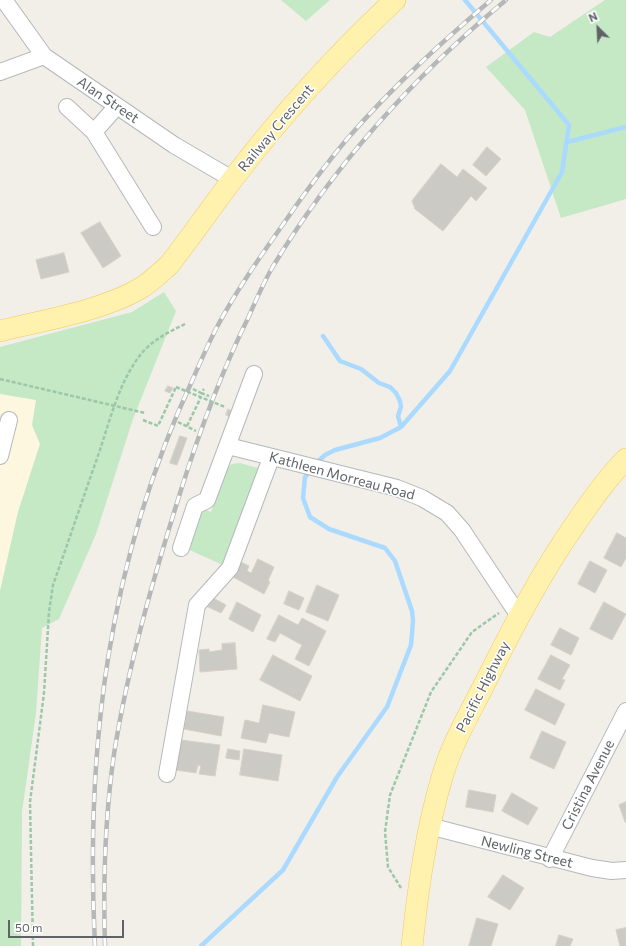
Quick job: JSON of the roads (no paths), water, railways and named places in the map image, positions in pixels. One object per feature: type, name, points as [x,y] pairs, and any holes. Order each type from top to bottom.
[{"type":"main road","name":"Railway Crescent","points":[[0,331],[106,304],[123,298],[142,288],[169,265],[232,180],[295,104],[364,29],[394,0]]},
{"type":"main road","name":"Pacific Highway","points":[[412,946],[430,826],[444,772],[455,743],[514,610],[589,504],[626,459]]},
{"type":"street","name":"Alan Street","points":[[4,0],[44,56],[174,145],[232,180]]},
{"type":"street","points":[[0,72],[44,56]]},
{"type":"street","points":[[94,132],[117,106]]},
{"type":"street","points":[[67,107],[94,132],[153,227]]},
{"type":"street","points":[[181,548],[195,506],[207,500],[254,374]]},
{"type":"street","points":[[0,456],[9,420]]},
{"type":"street","name":"Kathleen Morreau Road","points":[[228,446],[271,458],[397,488],[422,498],[447,513],[462,530],[514,610]]},
{"type":"street","points":[[167,774],[197,605],[230,568],[271,458]]},
{"type":"street","name":"Cristina Avenue","points":[[550,859],[626,711]]},
{"type":"street","name":"Newling Street","points":[[430,826],[550,859],[612,871],[626,870]]},
{"type":"waterway","points":[[315,464],[325,455],[335,450],[380,438],[401,427],[450,371],[562,172],[569,125],[465,0]]},
{"type":"waterway","points":[[567,142],[626,127]]},
{"type":"waterway","points":[[323,336],[340,361],[361,369],[379,383],[390,387],[396,393],[401,407],[398,416],[401,427]]},
{"type":"waterway","points":[[201,946],[283,870],[337,777],[387,707],[411,645],[413,621],[412,611],[395,561],[385,548],[329,529],[310,517],[303,498],[305,477],[311,470]]},
{"type":"railway","points":[[95,946],[93,872],[94,800],[99,728],[108,657],[122,587],[140,518],[163,449],[204,354],[224,314],[257,261],[307,190],[348,138],[399,83],[491,0]]},
{"type":"railway","points":[[105,946],[104,898],[107,826],[111,778],[120,721],[134,654],[161,555],[203,424],[220,380],[272,268],[296,230],[349,158],[407,91],[472,29],[506,0]]}]
